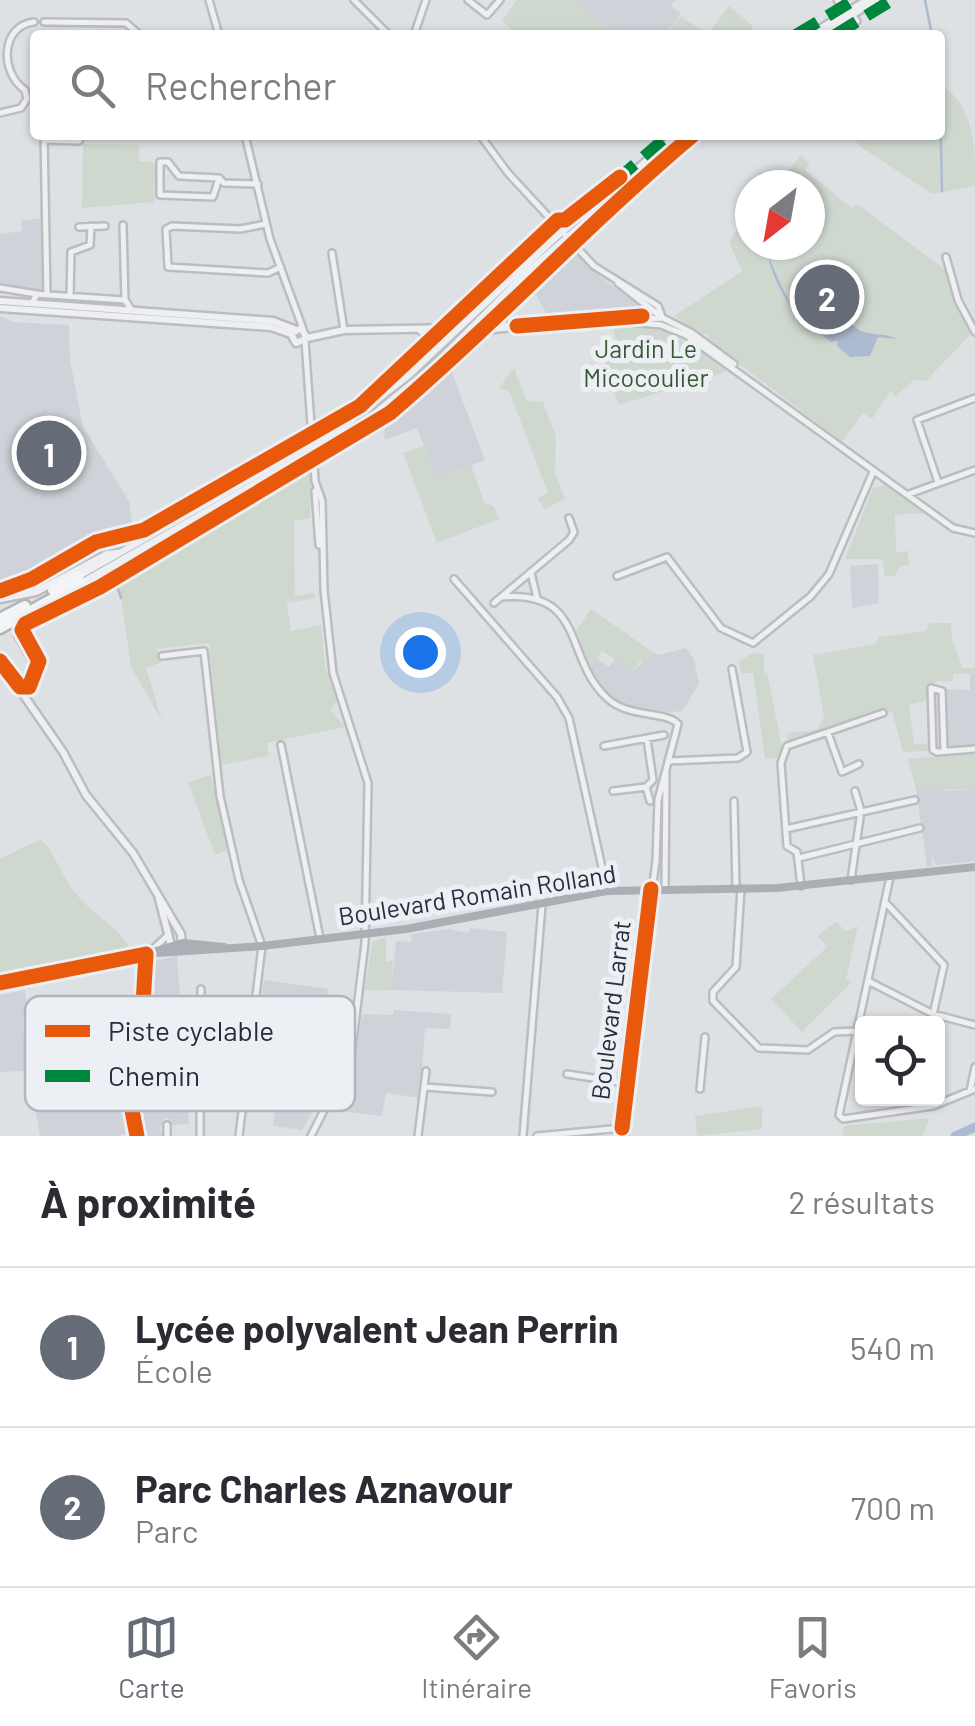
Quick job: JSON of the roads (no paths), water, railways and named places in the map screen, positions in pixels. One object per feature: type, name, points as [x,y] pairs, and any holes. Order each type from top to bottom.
[{"type":"highway","points":[[0,619],[80,579]]},
{"type":"highway","points":[[0,628],[80,579]]},
{"type":"main road","name":"Boulevard Romain Rolland","points":[[0,985],[175,945],[262,946],[364,934],[542,906],[607,891],[801,886],[975,868]]},
{"type":"street","points":[[210,0],[218,30]]},
{"type":"street","points":[[354,0],[384,30]]},
{"type":"street","points":[[416,30],[426,0]]},
{"type":"street","points":[[468,0],[487,15],[500,0]]},
{"type":"street","points":[[837,0],[852,16]]},
{"type":"street","points":[[821,30],[852,16],[867,0]]},
{"type":"street","points":[[828,30],[876,0]]},
{"type":"street","points":[[0,113],[22,108],[27,98],[25,90],[8,80],[2,59],[4,36],[17,26],[34,22]]},
{"type":"street","points":[[44,22],[126,23],[134,30]]},
{"type":"street","points":[[44,140],[47,295]]},
{"type":"street","points":[[246,140],[266,224],[301,316],[333,673],[368,783],[364,934],[355,1016]]},
{"type":"street","points":[[484,140],[508,173],[594,266],[658,306],[662,322]]},
{"type":"street","points":[[80,579],[113,566],[344,426],[463,330],[671,140]]},
{"type":"street","points":[[463,330],[566,233],[678,140]]},
{"type":"street","points":[[219,178],[212,197],[160,196],[160,162],[168,162],[179,176],[219,178],[224,183],[258,184]]},
{"type":"street","points":[[123,224],[124,300],[130,310]]},
{"type":"street","points":[[266,224],[240,229],[172,226],[166,229],[168,266],[268,273],[281,267]]},
{"type":"street","points":[[70,296],[71,252],[90,245],[91,226]]},
{"type":"street","points":[[79,227],[105,226]]},
{"type":"street","points":[[332,253],[344,330]]},
{"type":"street","points":[[946,257],[958,300],[975,332]]},
{"type":"street","points":[[0,288],[124,300]]},
{"type":"street","points":[[32,302],[37,294]]},
{"type":"street","points":[[0,304],[32,302],[130,310],[300,334],[463,330],[612,320],[662,322],[692,332],[874,472],[953,528],[975,533]]},
{"type":"street","points":[[0,304],[179,317]]},
{"type":"street","points":[[938,482],[917,420],[975,398]]},
{"type":"street","points":[[80,579],[314,446]]},
{"type":"street","points":[[909,494],[975,470]]},
{"type":"street","points":[[616,576],[667,557],[721,628],[753,643],[811,596],[829,574],[874,472]]},
{"type":"street","points":[[488,608],[569,540],[574,532],[569,518]]},
{"type":"street","points":[[0,599],[33,594],[108,554],[120,553]]},
{"type":"street","points":[[20,687],[35,665],[17,632],[20,624],[101,580],[113,566]]},
{"type":"street","points":[[530,573],[537,598]]},
{"type":"street","points":[[454,580],[488,608],[569,718],[607,891]]},
{"type":"street","points":[[502,597],[537,598],[566,619],[588,673],[609,700],[630,712],[676,720],[655,803]]},
{"type":"street","points":[[162,656],[204,651],[220,796],[238,880],[262,946],[256,996]]},
{"type":"street","points":[[0,661],[86,795],[133,853],[157,893],[175,945]]},
{"type":"street","points":[[666,764],[744,757],[748,745],[732,669]]},
{"type":"street","points":[[944,751],[942,690],[930,688],[931,746],[944,751],[975,749]]},
{"type":"street","points":[[801,886],[799,858],[787,846],[781,764],[787,746],[883,713]]},
{"type":"street","points":[[828,732],[842,772],[859,764]]},
{"type":"street","points":[[604,746],[664,735]]},
{"type":"street","points":[[612,791],[646,787],[653,780],[647,739]]},
{"type":"street","points":[[280,745],[320,939]]},
{"type":"street","points":[[665,889],[666,764]]},
{"type":"street","points":[[646,787],[655,803]]},
{"type":"street","points":[[851,880],[862,811],[855,791]]},
{"type":"street","points":[[786,829],[915,800]]},
{"type":"street","points":[[734,801],[736,967],[714,992],[712,1001],[754,1045],[768,1049],[808,1050],[834,1032],[855,1031]]},
{"type":"street","name":"Boulevard Larrat","points":[[625,1136],[622,1128],[626,1083],[651,889],[655,803]]},
{"type":"street","points":[[799,858],[920,828]]},
{"type":"street","points":[[860,1016],[890,876]]},
{"type":"street","points":[[885,902],[944,966],[933,1014]]},
{"type":"street","points":[[523,1136],[542,906]]},
{"type":"street","points":[[169,922],[175,945]]},
{"type":"street","points":[[146,996],[150,952],[175,945]]},
{"type":"street","points":[[868,982],[933,1014],[975,1026]]},
{"type":"street","points":[[201,989],[201,996]]},
{"type":"street","points":[[855,1036],[839,1115],[843,1118],[918,1108],[973,1090],[975,1067]]},
{"type":"street","points":[[700,1090],[705,1037]]},
{"type":"street","points":[[418,1136],[426,1071]]},
{"type":"street","points":[[567,1074],[626,1083]]},
{"type":"street","points":[[424,1087],[492,1092]]},
{"type":"street","points":[[132,1111],[138,1136]]},
{"type":"street","points":[[200,1111],[200,1136]]},
{"type":"street","points":[[239,1136],[242,1111]]},
{"type":"street","points":[[311,1136],[324,1111]]},
{"type":"street","points":[[167,1126],[168,1136]]},
{"type":"street","points":[[537,1136],[622,1128]]},
{"type":"water","points":[[769,260],[790,304],[802,317],[790,305],[783,295]]},
{"type":"water","points":[[844,319],[862,331],[896,339],[878,337],[870,356],[850,357],[837,346],[838,341],[831,342],[809,324]]},
{"type":"waterway","points":[[925,0],[931,30]]},
{"type":"waterway","points":[[941,140],[942,191]]},
{"type":"waterway","points":[[133,533],[135,529]]},
{"type":"waterway","points":[[115,580],[121,598]]},
{"type":"waterway","points":[[955,1136],[975,1127]]},
{"type":"place","name":"Parc Charles Aznavour","points":[[827,297]]},
{"type":"place","name":"Lycée polyvalent Jean Perrin","points":[[49,453]]},
{"type":"park label","name":"Jardin Le Micocoulier","points":[[646,362]]}]
